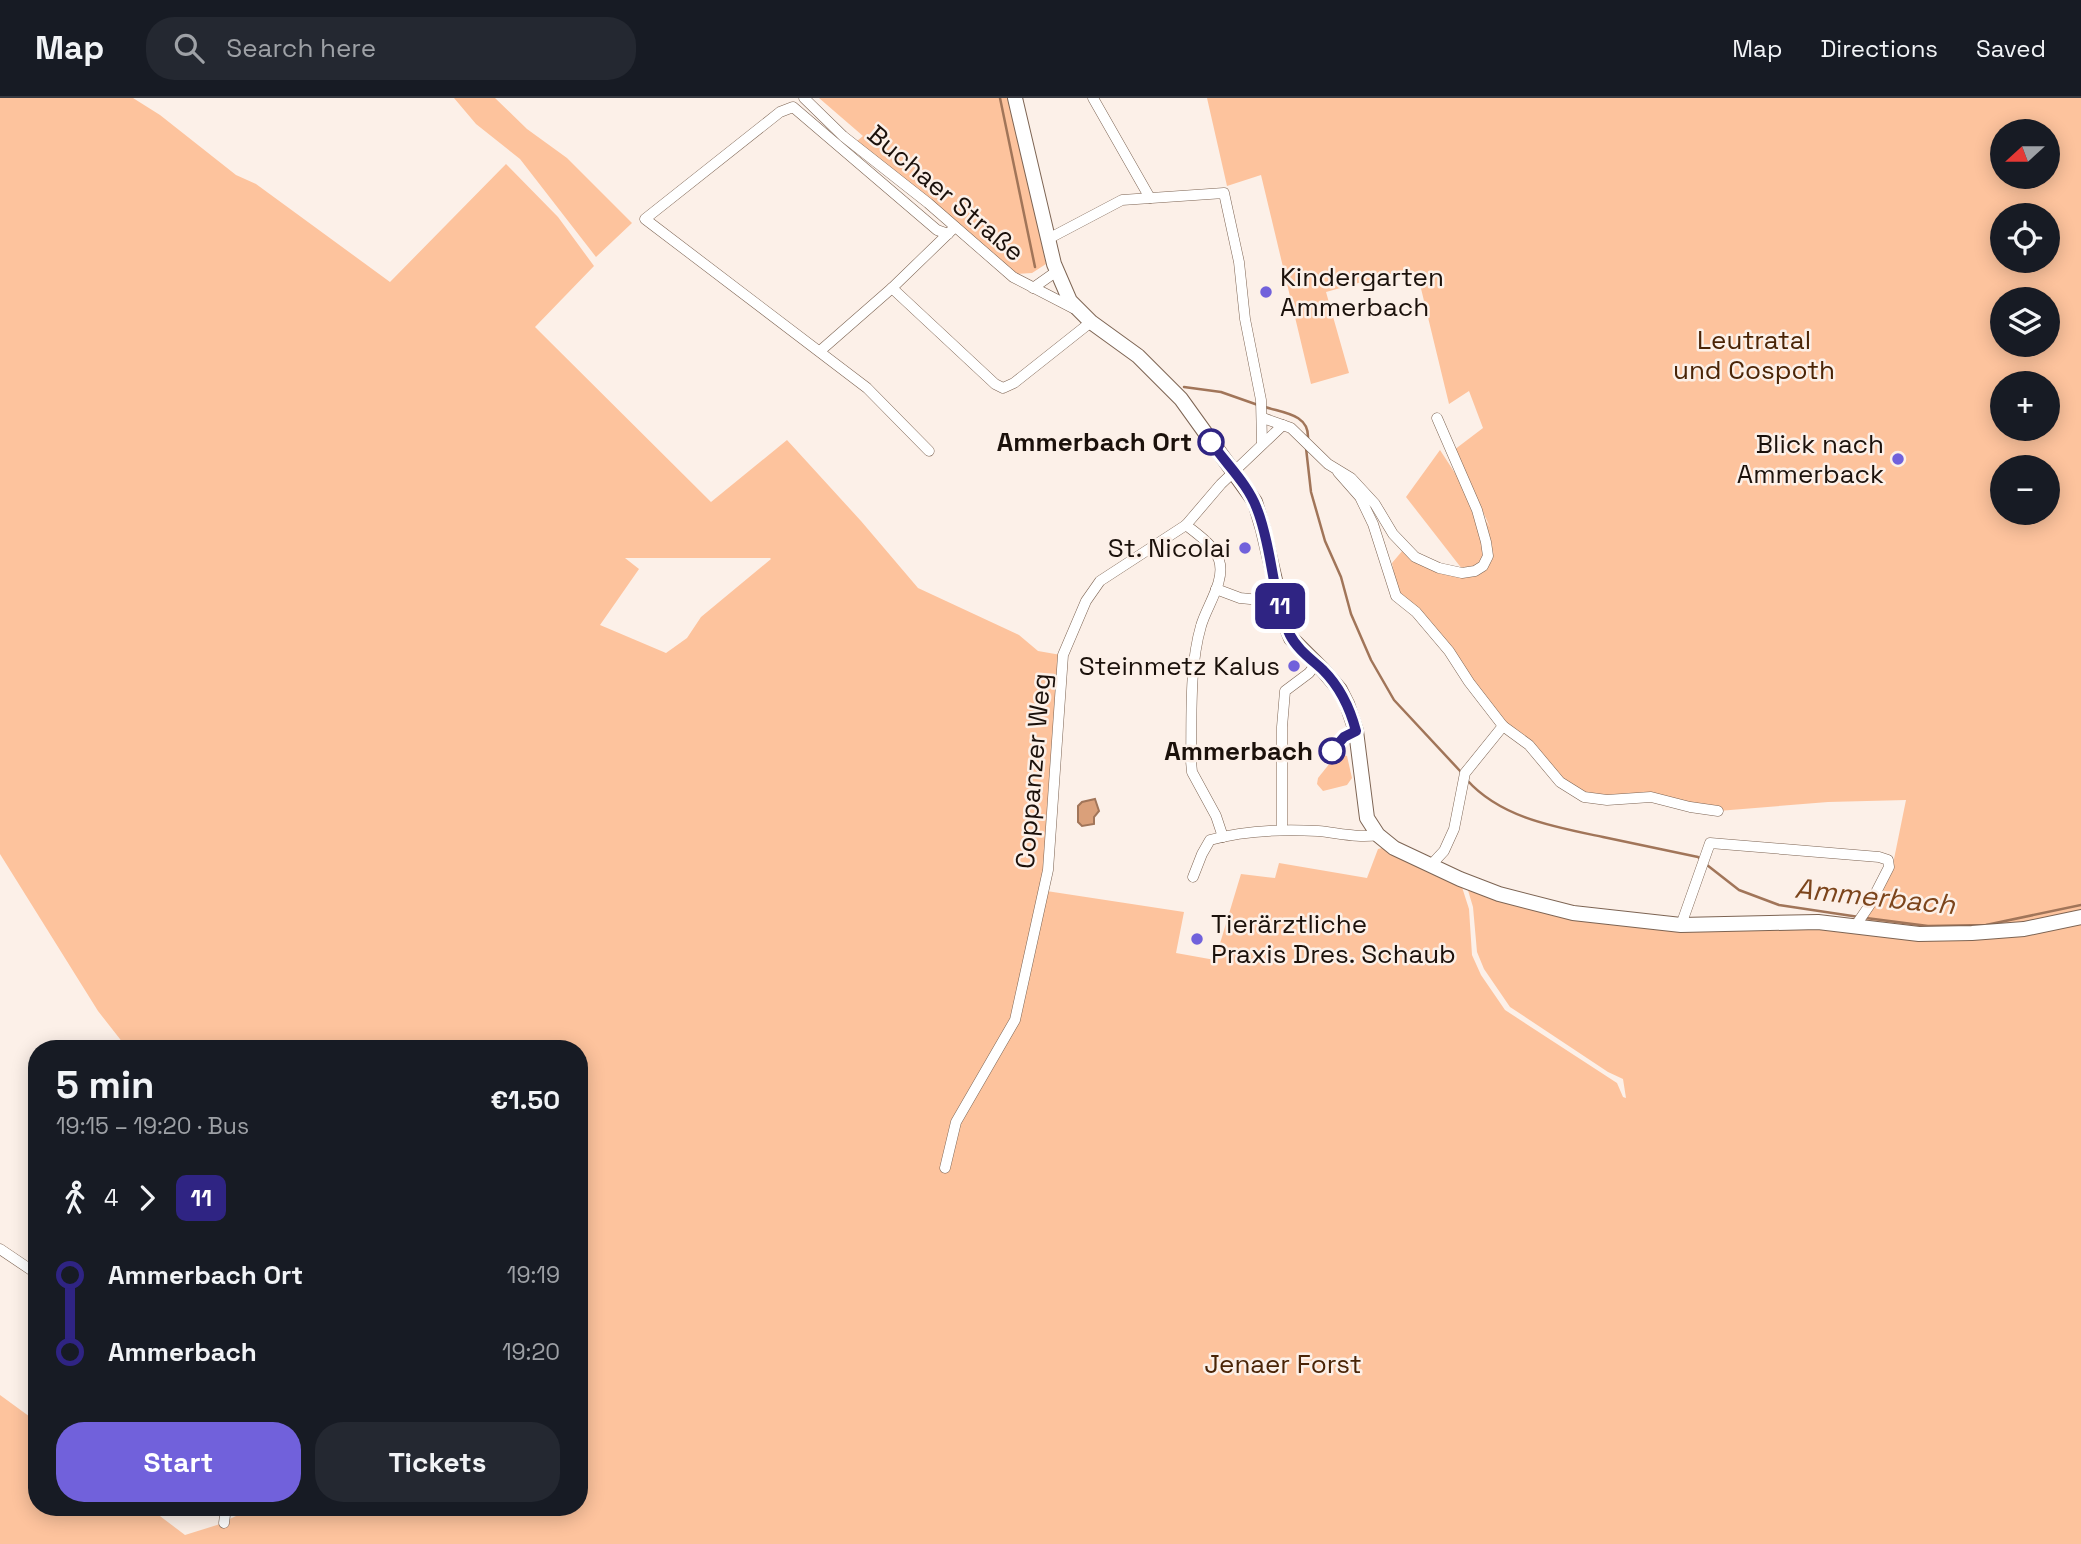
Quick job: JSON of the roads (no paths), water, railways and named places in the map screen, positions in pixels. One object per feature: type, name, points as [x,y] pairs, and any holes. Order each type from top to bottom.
[{"type":"main road","points":[[1015,98],[1048,239],[1057,271],[1070,301],[1091,322],[1138,356],[1175,392],[1233,474],[1242,482],[1259,512],[1279,601],[1291,638],[1340,690],[1353,718],[1367,818],[1378,835],[1394,848],[1460,880],[1499,894],[1573,913],[1681,925],[1818,922],[1919,934],[1972,933],[2024,929],[2081,917]]},
{"type":"street","name":"Buchaer Straße","points":[[804,98],[952,231],[1013,276],[1076,309]]},
{"type":"street","points":[[1093,98],[1150,198]]},
{"type":"street","name":"Buchaer Straße","points":[[820,351],[645,219],[780,112],[793,107],[937,230],[952,231]]},
{"type":"street","points":[[1048,239],[1122,200],[1224,193],[1239,262],[1245,319],[1261,400],[1262,443]]},
{"type":"street","points":[[929,451],[867,388],[820,351],[952,231]]},
{"type":"street","name":"Buchaer Straße","points":[[1033,288],[1057,271]]},
{"type":"street","points":[[892,288],[995,384],[1003,388],[1014,383],[1091,322]]},
{"type":"street","points":[[1263,415],[1291,428],[1338,472],[1360,497],[1373,524],[1396,596],[1416,612],[1449,651],[1503,726],[1529,745],[1560,782],[1584,797],[1607,800],[1651,797],[1718,811]]},
{"type":"street","points":[[1338,472],[1351,478],[1364,491],[1393,534],[1415,557],[1462,573],[1475,572],[1488,556],[1486,542],[1477,510],[1437,418]]},
{"type":"street","name":"Coppanzer Weg","points":[[945,1168],[956,1122],[1015,1020],[1048,870],[1063,655],[1086,601],[1100,582],[1186,525],[1221,484],[1283,425]]},
{"type":"street","points":[[1186,525],[1210,546],[1219,560],[1216,589],[1198,637],[1191,761],[1192,772],[1216,816],[1223,837]]},
{"type":"street","points":[[1216,589],[1240,598],[1279,601]]},
{"type":"street","points":[[1282,830],[1285,691],[1316,664]]},
{"type":"street","points":[[1431,864],[1444,851],[1454,829],[1465,773],[1503,726]]},
{"type":"street","points":[[1194,877],[1210,840],[1223,837],[1282,830],[1320,831],[1361,838],[1378,835]]},
{"type":"street","points":[[1681,925],[1710,843],[1814,850],[1888,860],[1889,867],[1856,925]]},
{"type":"street","points":[[0,1249],[28,1268]]},
{"type":"street","points":[[224,1523],[225,1516]]},
{"type":"waterway","name":"Ammerbach","points":[[1000,98],[1035,267]]},
{"type":"waterway","name":"Ammerbach","points":[[1184,387],[1221,392],[1258,405]]},
{"type":"waterway","name":"Ammerbach","points":[[1265,407],[1300,419],[1307,430],[1308,438]]},
{"type":"waterway","name":"Ammerbach","points":[[1306,448],[1311,492],[1325,541],[1371,660],[1394,700],[1461,772]]},
{"type":"waterway","name":"Ammerbach","points":[[1467,780],[1496,804],[1530,819],[1702,860]]},
{"type":"waterway","name":"Ammerbach","points":[[1707,865],[1739,890],[1779,905],[1859,917]]},
{"type":"waterway","name":"Ammerbach","points":[[1866,918],[1928,926],[1986,925],[2081,905]]},
{"type":"place","name":"Kindergarten Ammerbach","points":[[1266,292]]},
{"type":"place","name":"Ammerbach Ort","points":[[1211,442]]},
{"type":"place","name":"Blick nach Ammerback","points":[[1898,459]]},
{"type":"place","name":"St. Nicolai","points":[[1245,548]]},
{"type":"place","name":"Steinmetz Kalus","points":[[1294,666]]},
{"type":"place","name":"Ammerbach","points":[[1332,751]]},
{"type":"place","name":"Tierärztliche Praxis Dres. Schaub","points":[[1197,939]]},
{"type":"park label","name":"Leutratal und Cospoth","points":[[1754,355]]},
{"type":"park label","name":"Jenaer Forst","points":[[1283,1364]]}]
